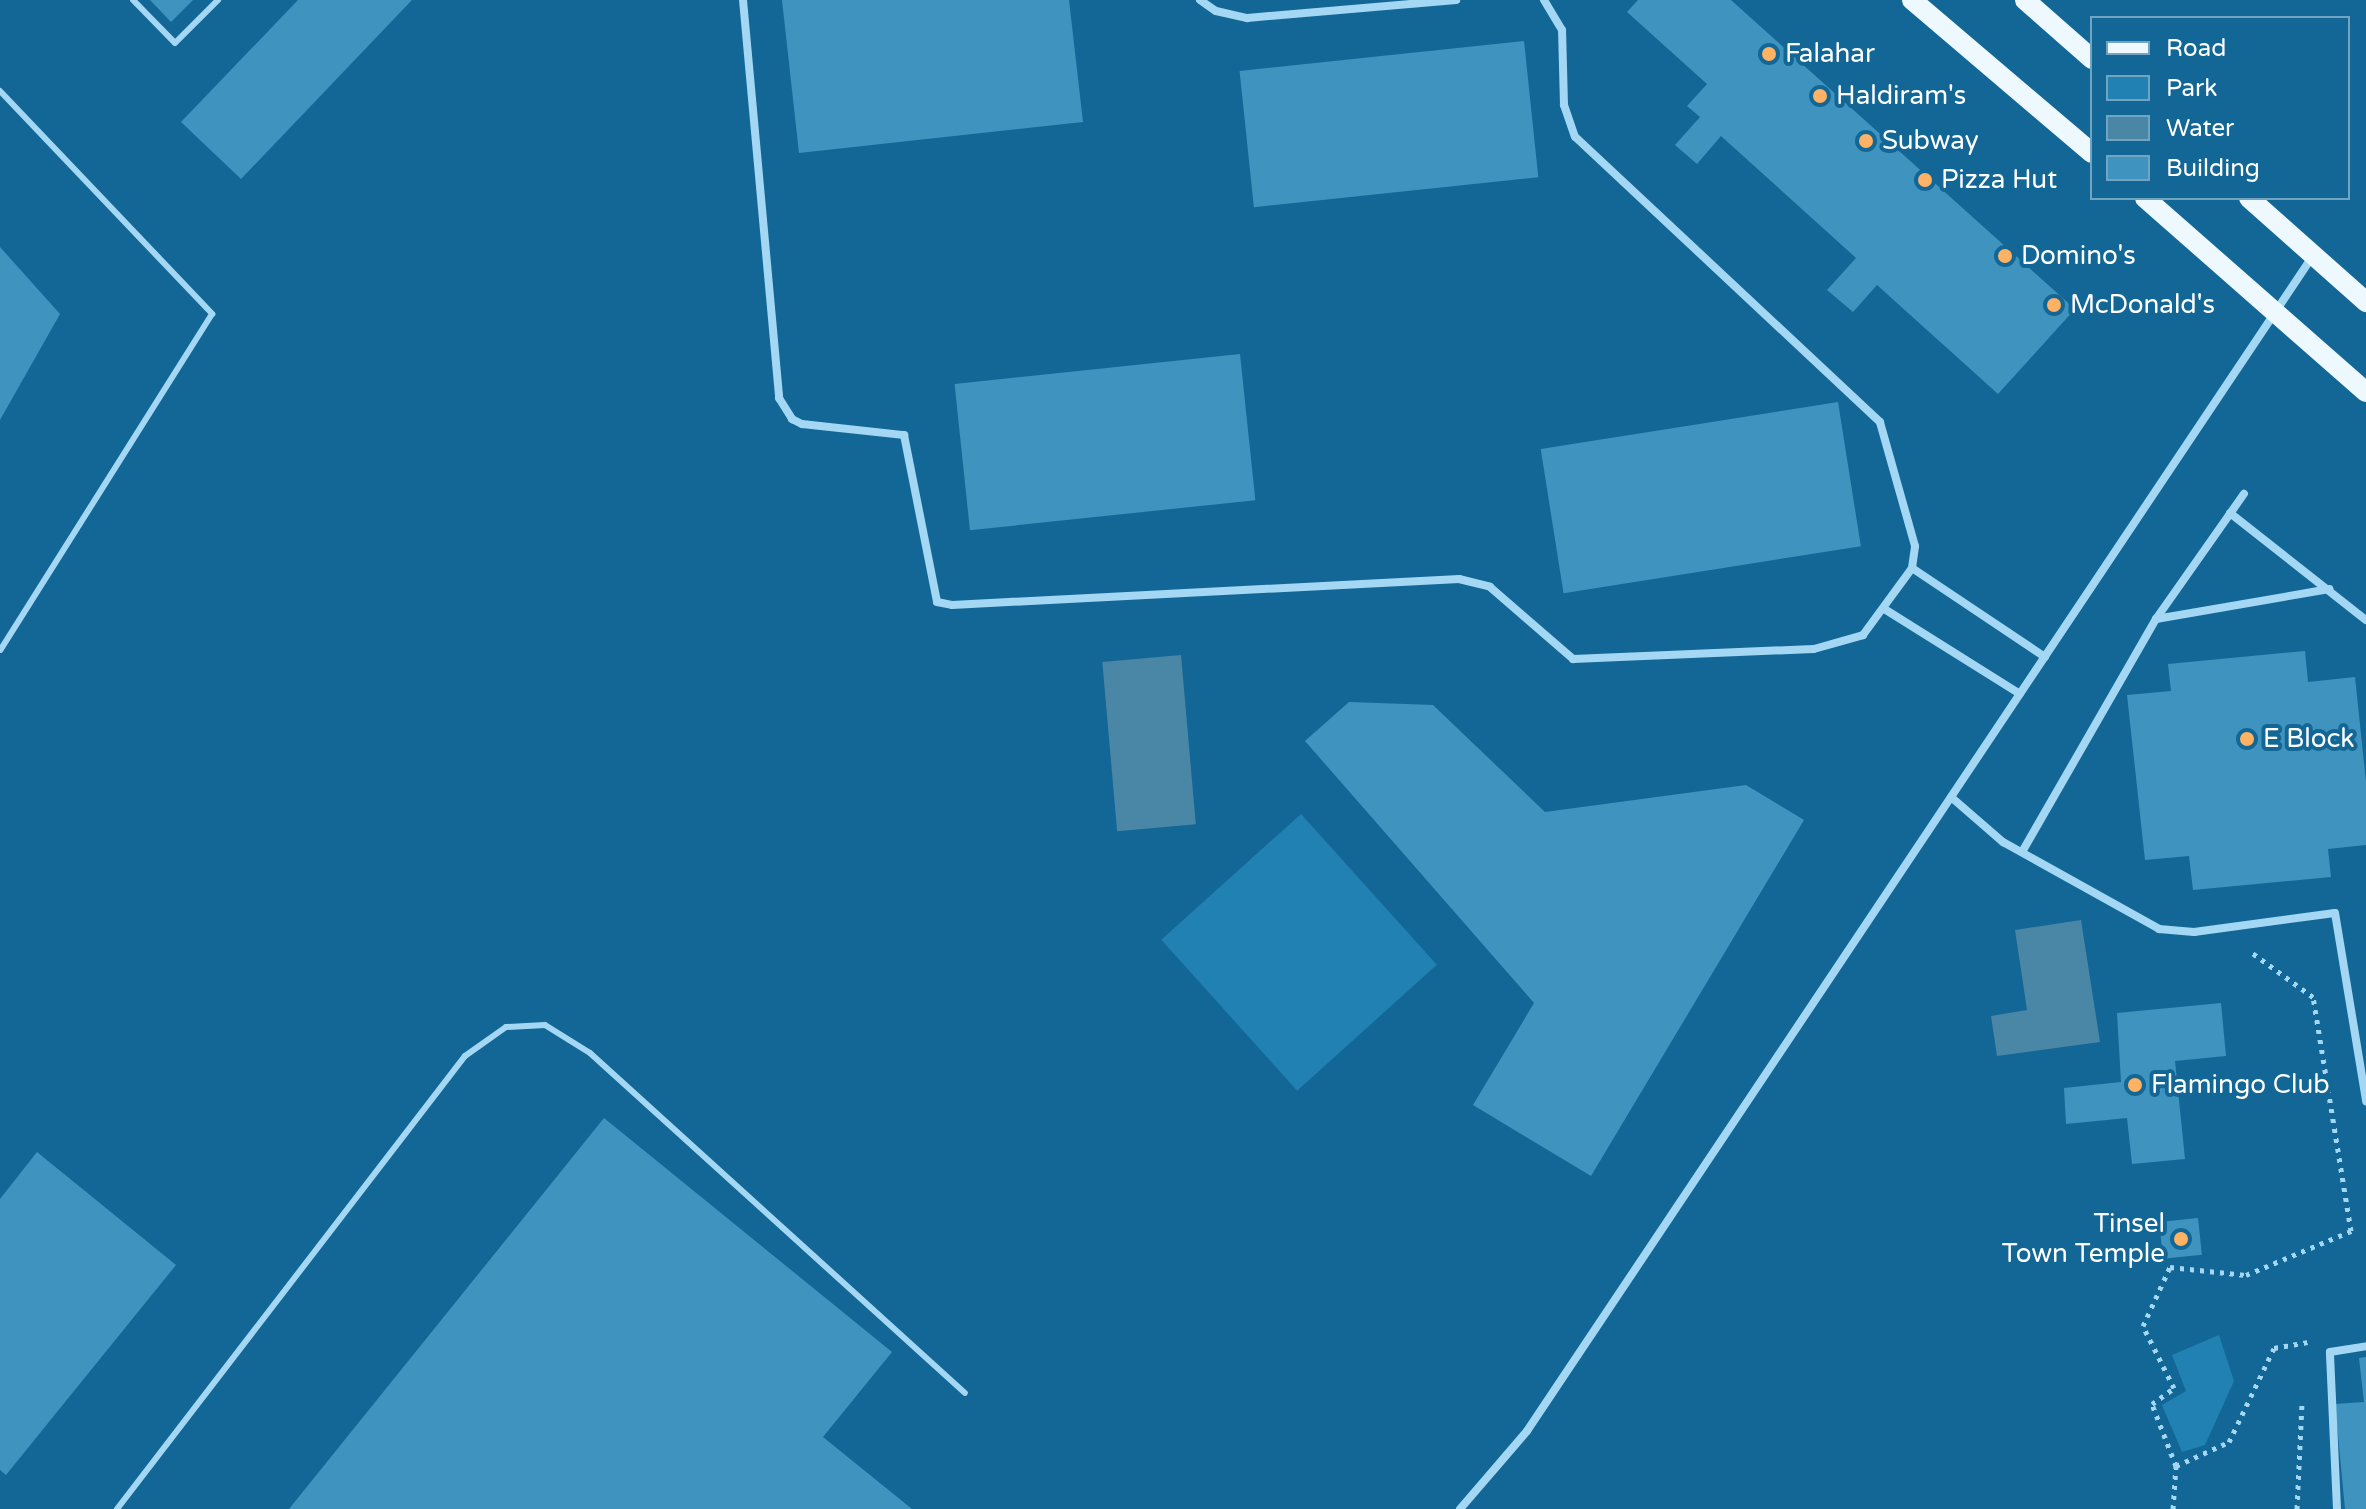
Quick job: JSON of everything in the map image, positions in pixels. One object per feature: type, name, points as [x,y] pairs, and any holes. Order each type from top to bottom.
[{"type":"main road","points":[[1912,0],[2090,151]]},
{"type":"main road","points":[[2025,0],[2090,57]]},
{"type":"main road","points":[[2147,200],[2366,392]]},
{"type":"main road","points":[[2251,200],[2366,302]]},
{"type":"street","points":[[743,0],[779,398],[792,419],[802,424],[904,435],[934,595],[943,605],[1459,579],[1490,587],[1560,652],[1586,660],[1840,645],[1863,635],[1886,610],[1912,568],[1915,546],[1880,422],[1575,137],[1564,105],[1562,30],[1544,0]]},
{"type":"street","points":[[1200,0],[1216,11],[1247,18],[1456,0]]},
{"type":"street","points":[[1460,1509],[1527,1431],[2313,255]]},
{"type":"street","points":[[2022,852],[2156,619],[2244,494]]},
{"type":"street","points":[[2230,513],[2366,620]]},
{"type":"street","points":[[1912,568],[2045,657]]},
{"type":"street","points":[[2156,619],[2329,589]]},
{"type":"street","points":[[1886,610],[2020,694]]},
{"type":"street","points":[[1951,797],[2022,852],[2159,929],[2218,928],[2335,913],[2366,1101]]},
{"type":"street","points":[[2337,1509],[2330,1352],[2366,1346]]},
{"type":"lane","points":[[133,0],[175,43],[218,0]]},
{"type":"lane","points":[[0,91],[212,314],[0,650]]},
{"type":"lane","points":[[117,1509],[465,1056],[506,1027],[545,1025],[590,1053],[965,1393]]},
{"type":"path","points":[[2173,1509],[2176,1466],[2152,1404],[2174,1388],[2143,1326],[2170,1267],[2246,1275],[2351,1231],[2313,997],[2218,928]]},
{"type":"path","points":[[2176,1466],[2229,1442],[2274,1348],[2320,1339]]},
{"type":"path","points":[[2297,1509],[2303,1397]]},
{"type":"green space","points":[[1301,814],[1437,965],[1297,1091],[1161,940]]},
{"type":"green space","points":[[2219,1335],[2234,1381],[2205,1445],[2182,1452],[2162,1405],[2186,1391],[2172,1355]]},
{"type":"water","points":[[1181,655],[1196,824],[1117,831],[1102,662]]},
{"type":"water","points":[[2081,920],[2100,1042],[1997,1056],[1991,1016],[2027,1010],[2015,930]]},
{"type":"building","points":[[150,0],[193,0],[171,22]]},
{"type":"building","points":[[298,0],[412,0],[241,179],[181,122]]},
{"type":"building","points":[[782,0],[1069,0],[1083,122],[799,153]]},
{"type":"building","points":[[1638,0],[1731,0],[2075,309],[1998,394],[1877,285],[1853,312],[1827,290],[1856,258],[1721,136],[1697,164],[1675,145],[1700,117],[1687,106],[1707,84],[1627,12]]},
{"type":"building","points":[[1524,41],[1538,177],[1254,207],[1240,71]]},
{"type":"building","points":[[0,247],[60,314],[0,420]]},
{"type":"building","points":[[1240,354],[1255,500],[970,530],[955,384]]},
{"type":"building","points":[[1838,402],[1861,546],[1564,593],[1541,449]]},
{"type":"building","name":"E Block","points":[[2305,651],[2308,682],[2355,677],[2366,782],[2366,845],[2328,849],[2331,877],[2193,890],[2189,856],[2145,860],[2127,695],[2171,691],[2168,664]]},
{"type":"building","points":[[1349,702],[1433,705],[1545,812],[1746,785],[1804,820],[1591,1176],[1473,1105],[1534,1003],[1305,741]]},
{"type":"building","name":"Flamingo Club","points":[[2221,1003],[2226,1056],[2175,1061],[2185,1159],[2132,1164],[2127,1118],[2066,1124],[2064,1088],[2121,1082],[2117,1013]]},
{"type":"building","points":[[604,1118],[892,1352],[823,1437],[912,1509],[289,1509]]},
{"type":"building","points":[[37,1152],[176,1265],[6,1475],[0,1470],[0,1199]]},
{"type":"building","name":"Tinsel Town Temple","points":[[2198,1218],[2202,1255],[2163,1259],[2159,1222]]},
{"type":"building","points":[[2366,1357],[2366,1509],[2345,1509],[2335,1404],[2364,1402],[2359,1358]]},
{"type":"place","name":"Falahar","points":[[1769,54]]},
{"type":"place","name":"Haldiram's","points":[[1820,96]]},
{"type":"place","name":"Subway","points":[[1866,141]]},
{"type":"place","name":"Pizza Hut","points":[[1925,180]]},
{"type":"place","name":"Domino's","points":[[2005,256]]},
{"type":"place","name":"McDonald's","points":[[2054,305]]},
{"type":"place","name":"E Block","points":[[2247,739]]},
{"type":"place","name":"Flamingo Club","points":[[2135,1085]]},
{"type":"place","name":"Tinsel Town Temple","points":[[2181,1239]]}]
